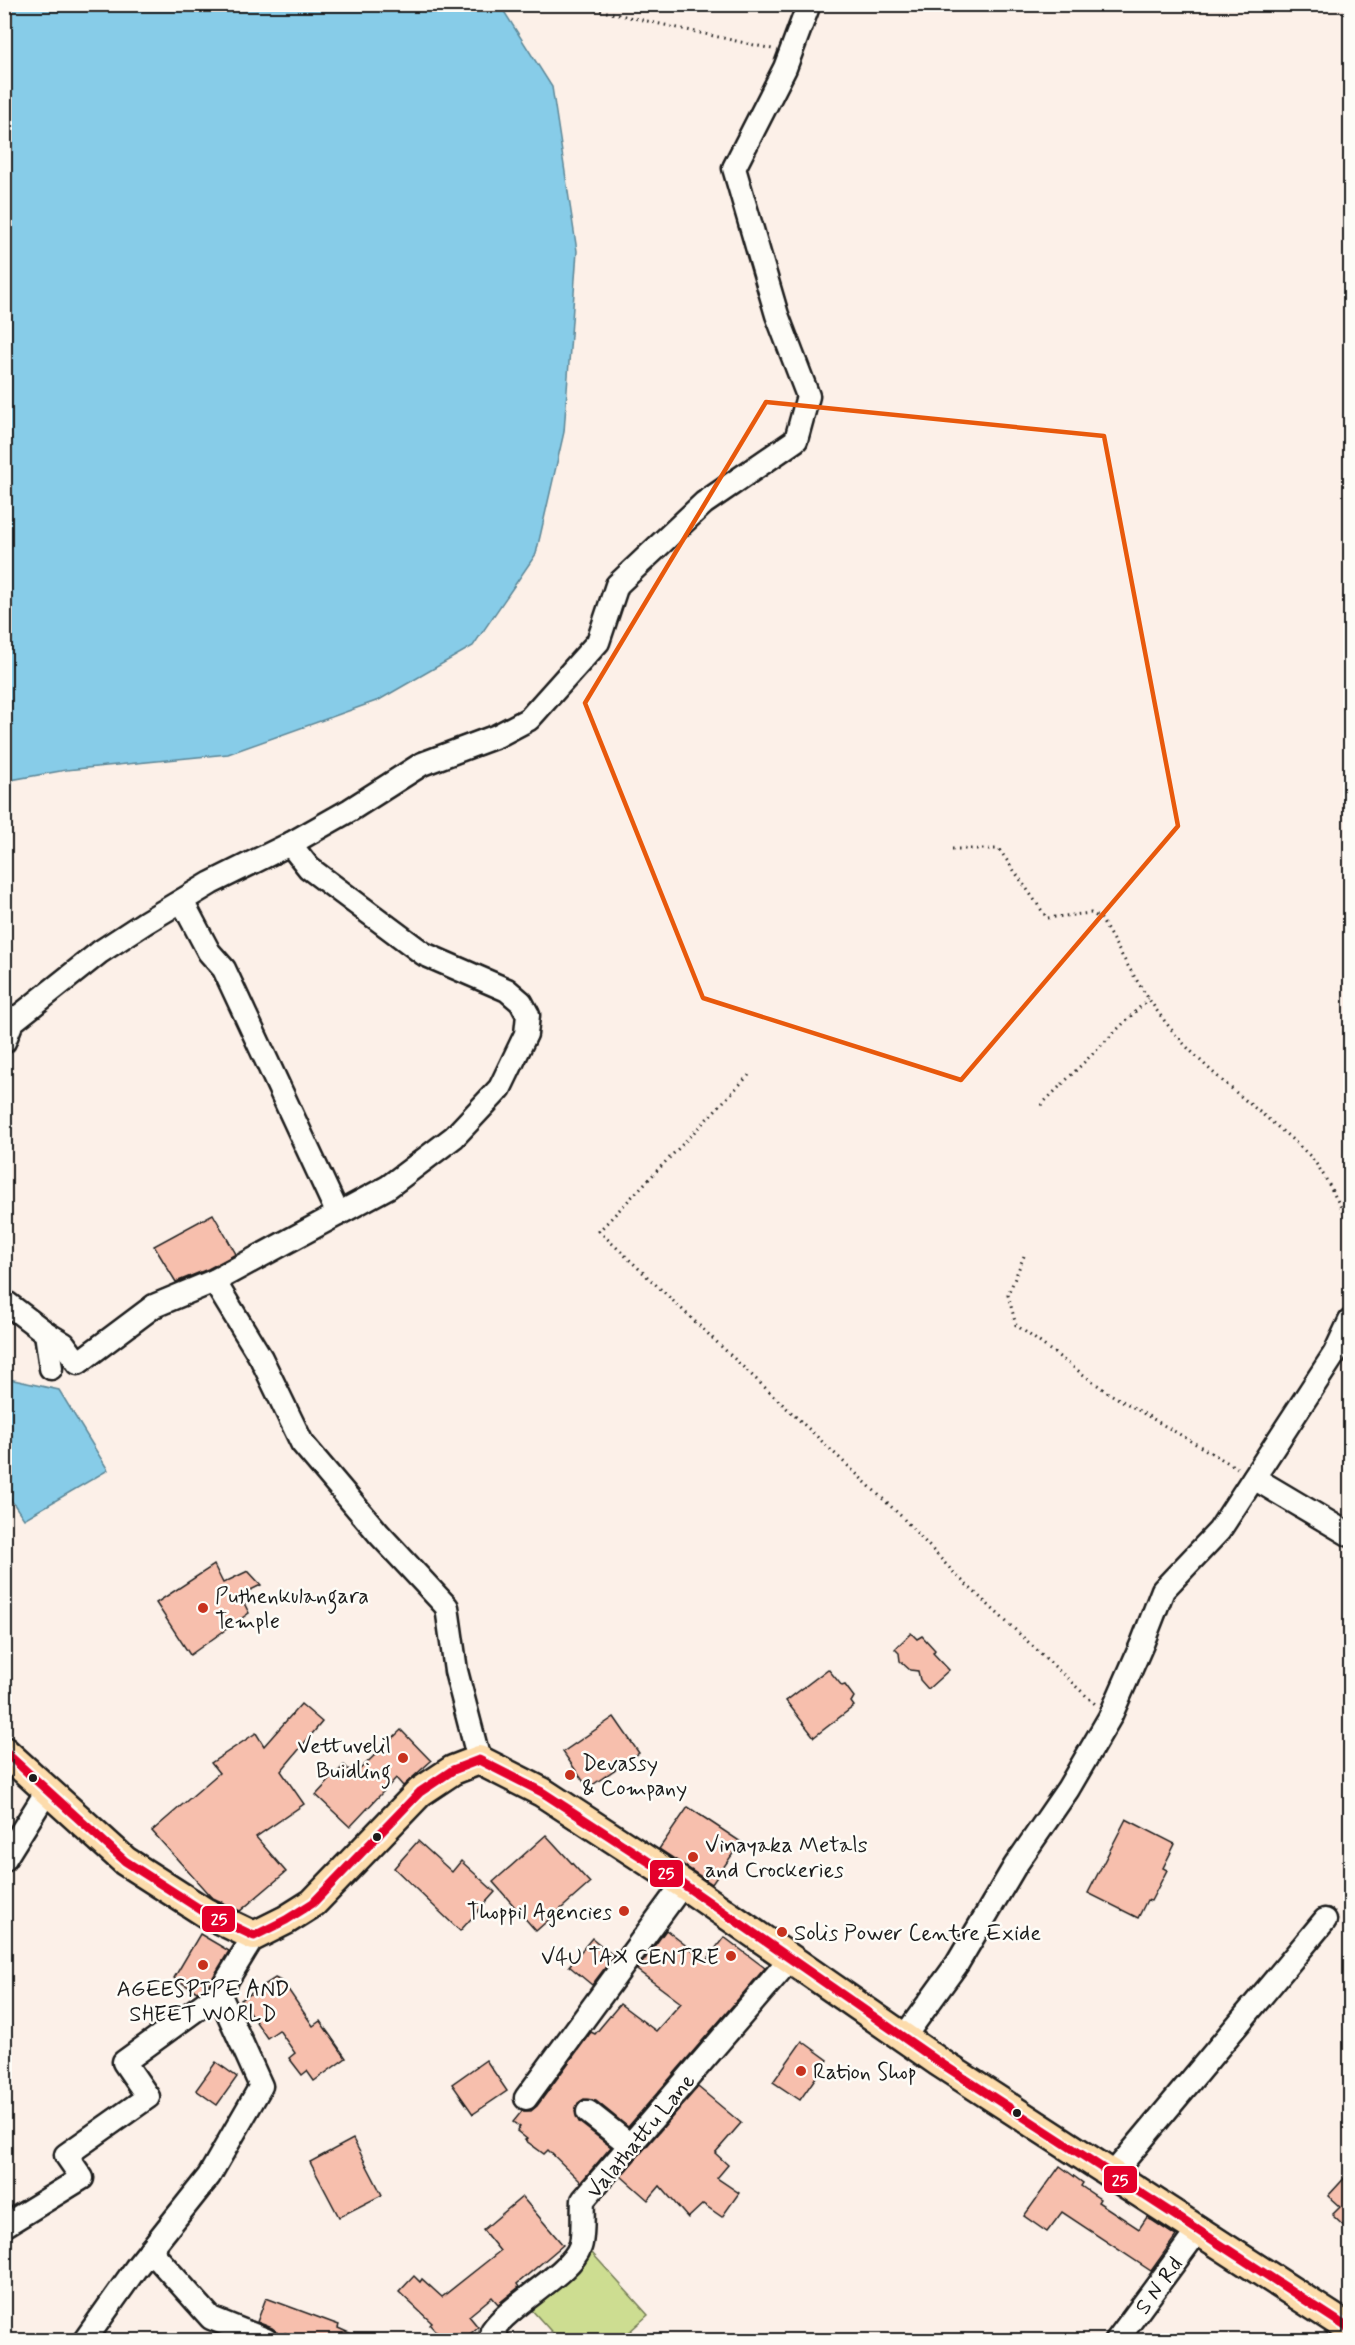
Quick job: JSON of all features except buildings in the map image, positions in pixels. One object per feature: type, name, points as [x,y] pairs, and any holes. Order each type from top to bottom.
[{"type":"main road","points":[[4,1751],[125,1861],[206,1913],[254,1936],[313,1903],[420,1792],[453,1770],[478,1760],[542,1792],[683,1884],[904,2037],[1350,2329]]},
{"type":"street","points":[[4,1042],[12,1022],[100,952],[211,883],[290,844],[423,764],[497,736],[529,719],[598,642],[617,585],[704,503],[796,440],[808,396],[777,315],[734,168],[791,53],[809,4]]},
{"type":"street","points":[[4,1301],[64,1344],[78,1363],[154,1306],[214,1281],[388,1187],[454,1137],[500,1088],[526,1034],[528,1015],[521,1002],[507,990],[424,954],[309,868],[290,844]]},
{"type":"street","points":[[182,901],[209,951],[224,969],[338,1214]]},
{"type":"street","points":[[214,1281],[261,1358],[302,1443],[379,1534],[447,1607],[456,1671],[478,1760]]},
{"type":"street","points":[[904,2037],[957,1964],[1015,1866],[1068,1789],[1110,1717],[1163,1590],[1219,1531],[1335,1353],[1350,1320]]},
{"type":"street","points":[[46,1333],[51,1368]]},
{"type":"street","points":[[1254,1478],[1350,1535]]},
{"type":"street","points":[[4,1860],[43,1787]]},
{"type":"street","points":[[526,2098],[683,1884]]},
{"type":"street","points":[[1113,2174],[1325,1920]]},
{"type":"street","points":[[4,2226],[82,2178],[66,2155],[148,2097],[124,2062],[219,1993],[254,1936]]},
{"type":"street","name":"Valathattu Lane","points":[[498,2340],[492,2331],[500,2319],[565,2267],[580,2247],[584,2200],[790,1958]]},
{"type":"street","points":[[85,2340],[150,2250],[209,2176],[261,2086],[219,1993]]},
{"type":"street","points":[[588,2112],[630,2145]]},
{"type":"street","name":"S N Rd","points":[[1117,2340],[1199,2229]]},
{"type":"street","points":[[150,2250],[211,2318],[266,2340]]},
{"type":"path","points":[[571,4],[791,53]]},
{"type":"path","points":[[952,849],[999,849],[1047,918],[1091,913],[1101,919],[1148,999],[1176,1035],[1212,1071],[1294,1141],[1322,1169],[1341,1209],[1350,1222]]},
{"type":"path","points":[[1041,1105],[1148,999]]},
{"type":"path","points":[[749,1075],[599,1231],[901,1516],[956,1575],[1110,1717]]},
{"type":"path","points":[[1024,1256],[1008,1295],[1016,1326],[1107,1392],[1254,1478]]},
{"type":"highlighted area","points":[[766,402],[1104,436],[1178,826],[961,1080],[703,998],[585,703]]},
{"type":"green space","points":[[592,2253],[648,2315],[620,2340],[559,2340],[530,2308]]},
{"type":"water","points":[[5,4],[500,5],[552,87],[577,251],[564,432],[536,554],[473,646],[379,700],[228,754],[66,770],[5,781]]},
{"type":"water","points":[[9,1379],[59,1390],[108,1470],[24,1519],[5,1491],[4,1386]]},
{"type":"transit line","name":"25","points":[[4,1751],[125,1861],[206,1913],[254,1936],[313,1903],[420,1792],[453,1770],[479,1760],[542,1792],[683,1884],[939,2062],[1350,2329]]},
{"type":"place","name":"Puthenkulangara Temple","points":[[203,1608]]},
{"type":"place","name":"Vettuvelil Buidling","points":[[403,1758]]},
{"type":"place","name":"Devassy & Company","points":[[570,1775]]},
{"type":"place","name":"Vinayaka Metals and Crockeries","points":[[693,1857]]},
{"type":"place","name":"Thoppil Agencies","points":[[624,1911]]},
{"type":"place","name":"Solis Power Centre Exide","points":[[782,1932]]},
{"type":"place","name":"V4U TAX CENTRE","points":[[731,1956]]},
{"type":"place","name":"AGEESPIPE AND SHEET WORLD","points":[[203,1965]]},
{"type":"place","name":"Ration Shop","points":[[801,2071]]}]
